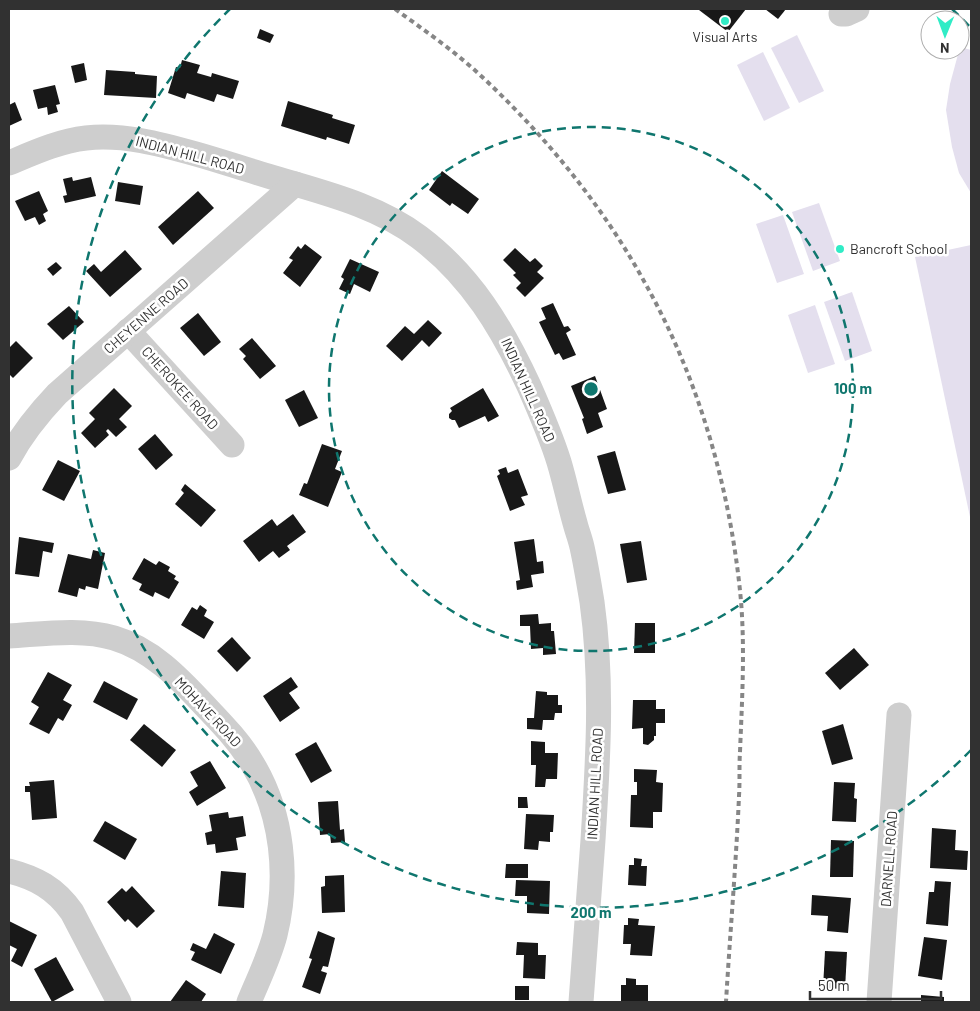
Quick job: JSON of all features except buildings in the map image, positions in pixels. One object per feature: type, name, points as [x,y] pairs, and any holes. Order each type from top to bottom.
[{"type":"street","name":"INDIAN HILL ROAD","points":[[9,163],[41,150],[88,137],[122,138],[164,145],[350,201],[384,216],[417,235],[449,263],[474,291],[508,343],[537,404],[553,444],[582,546],[594,618],[599,722],[597,784],[581,1002]]},
{"type":"street","name":"CHEYENNE ROAD","points":[[9,458],[17,442],[34,418],[57,394],[295,184]]},
{"type":"street","name":"CHEROKEE ROAD","points":[[128,331],[232,445]]},
{"type":"street","name":"MOHAVE ROAD","points":[[9,636],[83,632],[113,637],[142,650],[166,668],[198,698],[232,735],[251,762],[264,786],[275,815],[281,852],[282,882],[275,937],[249,1002]]},
{"type":"street","name":"DARNELL ROAD","points":[[879,1002],[899,715]]},
{"type":"street","points":[[9,871],[27,876],[41,883],[64,900],[120,1002]]},
{"type":"shaded area","points":[[797,35],[824,91],[799,103],[771,48]]},
{"type":"shaded area","points":[[971,50],[971,193],[959,173],[952,147],[946,110],[956,60],[970,60]]},
{"type":"shaded area","points":[[763,52],[790,108],[764,121],[737,65]]},
{"type":"shaded area","points":[[819,203],[840,261],[813,271],[792,212]]},
{"type":"shaded area","points":[[783,215],[804,274],[777,283],[756,224]]},
{"type":"shaded area","points":[[971,245],[971,517],[970,517],[915,257]]},
{"type":"shaded area","points":[[852,292],[872,351],[845,361],[824,302]]},
{"type":"shaded area","points":[[815,305],[835,364],[808,373],[788,315]]},
{"type":"railway","points":[[395,9],[449,48],[503,97],[549,146],[591,199],[628,254],[664,320],[681,358],[710,437],[729,518],[736,560],[743,639],[739,790],[726,1002]]},
{"type":"place","name":"Visual Arts","points":[[725,21]]},
{"type":"place","name":"Bancroft School","points":[[840,249]]}]
